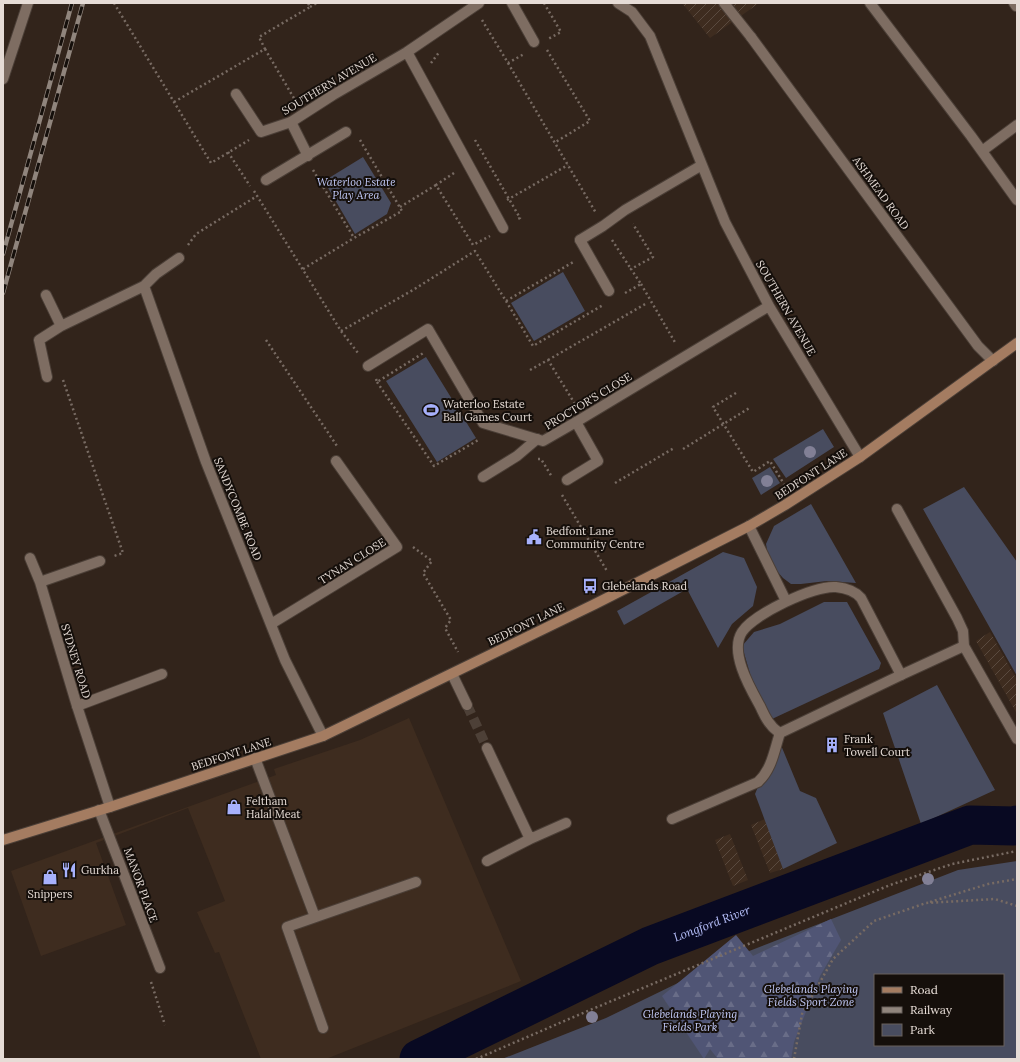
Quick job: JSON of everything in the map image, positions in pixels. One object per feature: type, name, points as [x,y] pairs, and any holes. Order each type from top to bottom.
[{"type":"main road","name":"BEDFONT LANE","points":[[3,840],[110,807],[323,736],[452,674],[749,526],[785,505],[860,457],[1017,343]]},
{"type":"street","points":[[3,79],[28,3]]},
{"type":"street","points":[[512,3],[538,42]]},
{"type":"street","name":"SOUTHERN AVENUE","points":[[618,3],[632,12],[650,36],[725,222],[769,306],[860,457]]},
{"type":"street","name":"ASHMEAD ROAD","points":[[724,3],[751,37],[978,346],[993,361]]},
{"type":"street","points":[[870,3],[982,151],[1017,200]]},
{"type":"street","name":"SOUTHERN AVENUE","points":[[261,132],[291,122],[332,95],[407,52],[475,4]]},
{"type":"street","points":[[407,52],[503,228]]},
{"type":"street","points":[[236,94],[261,132]]},
{"type":"street","points":[[291,122],[308,156]]},
{"type":"street","points":[[982,151],[1017,125]]},
{"type":"street","points":[[266,180],[346,132]]},
{"type":"street","points":[[609,291],[580,240],[625,210],[702,165]]},
{"type":"street","points":[[47,377],[39,340],[61,326],[144,286],[156,274],[179,258]]},
{"type":"street","name":"SANDYCOMBE ROAD","points":[[144,286],[206,462],[285,660],[323,736]]},
{"type":"street","points":[[46,295],[61,326]]},
{"type":"street","name":"PROCTOR'S CLOSE","points":[[368,366],[428,330],[483,423],[543,441],[769,306]]},
{"type":"street","points":[[567,480],[598,461],[580,420]]},
{"type":"street","points":[[483,477],[517,456],[536,439]]},
{"type":"street","name":"TYNAN CLOSE","points":[[271,624],[397,547],[336,461]]},
{"type":"street","points":[[897,509],[957,618],[963,631],[964,646],[1017,739]]},
{"type":"street","points":[[749,526],[786,601]]},
{"type":"street","name":"SYDNEY ROAD","points":[[30,558],[40,582],[77,706],[110,807]]},
{"type":"street","points":[[40,582],[100,561]]},
{"type":"street","points":[[780,733],[770,725],[747,683],[738,652],[738,643],[741,633],[747,626],[786,601],[821,589],[836,587],[856,593],[861,598],[901,675]]},
{"type":"street","points":[[672,819],[758,782],[770,767],[780,733],[964,646]]},
{"type":"street","points":[[77,706],[162,674]]},
{"type":"street","points":[[452,674],[467,705]]},
{"type":"street","points":[[488,748],[530,839]]},
{"type":"street","points":[[255,758],[315,917]]},
{"type":"street","name":"MANOR PLACE","points":[[99,810],[160,968]]},
{"type":"street","points":[[487,861],[566,823]]},
{"type":"street","points":[[323,1028],[287,927],[416,882]]},
{"type":"path","points":[[114,3],[211,163],[261,132]]},
{"type":"path","points":[[308,3],[310,7]]},
{"type":"path","points":[[295,101],[259,37],[317,3]]},
{"type":"path","points":[[538,42],[561,32],[544,3]]},
{"type":"path","points":[[475,22],[481,18],[603,226],[641,284],[684,357]]},
{"type":"path","points":[[174,102],[265,49]]},
{"type":"path","points":[[428,68],[441,49]]},
{"type":"path","points":[[546,49],[590,121],[554,143]]},
{"type":"path","points":[[508,63],[525,53]]},
{"type":"path","points":[[303,269],[402,210],[356,135]]},
{"type":"path","points":[[436,185],[473,245],[520,218],[474,138]]},
{"type":"path","points":[[228,152],[341,331],[368,366]]},
{"type":"path","points":[[493,208],[568,165]]},
{"type":"path","points":[[313,170],[354,238]]},
{"type":"path","points":[[400,207],[455,173]]},
{"type":"path","points":[[179,258],[196,234],[257,196]]},
{"type":"path","points":[[625,210],[652,257],[631,270]]},
{"type":"path","points":[[341,331],[413,290],[475,251],[533,346],[608,303]]},
{"type":"path","points":[[506,301],[587,253]]},
{"type":"path","points":[[621,295],[641,284]]},
{"type":"path","points":[[530,370],[647,303]]},
{"type":"path","points":[[266,340],[344,456],[336,461]]},
{"type":"path","points":[[548,360],[580,420]]},
{"type":"path","points":[[62,379],[124,553]]},
{"type":"path","points":[[377,382],[434,466],[480,439]]},
{"type":"path","points":[[736,393],[713,406],[753,472],[770,461],[784,484]]},
{"type":"path","points":[[683,449],[750,407]]},
{"type":"path","points":[[615,483],[674,448]]},
{"type":"path","points":[[541,459],[553,479]]},
{"type":"path","points":[[561,492],[606,571]]},
{"type":"path","points":[[423,573],[451,620],[444,628],[458,652]]},
{"type":"path","points":[[476,1059],[890,885],[952,864],[1017,851]]},
{"type":"path","points":[[794,1059],[802,1014],[833,959],[874,922],[926,903],[988,884],[1017,879]]},
{"type":"path","points":[[926,903],[995,899],[1017,906]]},
{"type":"path","points":[[160,968],[148,972],[165,1025]]},
{"type":"shaded area","points":[[682,3],[759,3],[710,38]]},
{"type":"shaded area","points":[[990,632],[1017,680],[1017,714],[976,641]]},
{"type":"shaded area","points":[[409,718],[521,981],[326,1059],[261,1059],[219,952],[215,953],[197,912],[225,901],[188,808],[96,843],[126,925],[41,956],[11,871],[276,775],[274,769],[360,740]]},
{"type":"shaded area","points":[[765,819],[783,869],[770,873],[751,825]]},
{"type":"shaded area","points":[[730,834],[748,880],[733,886],[715,840]]},
{"type":"green space","name":"Waterloo Estate Play Area","points":[[363,157],[391,203],[387,214],[355,234],[324,181]]},
{"type":"green space","points":[[563,272],[585,311],[534,341],[511,303]]},
{"type":"green space","name":"Waterloo Estate Ball Games Court","points":[[426,357],[476,438],[437,462],[386,381]]},
{"type":"green space","points":[[823,429],[834,447],[786,478],[773,459]]},
{"type":"green space","points":[[770,467],[780,483],[761,495],[752,478]]},
{"type":"green space","points":[[964,487],[1017,562],[1017,676],[923,509]]},
{"type":"green space","points":[[811,504],[856,583],[827,581],[791,584],[775,569],[768,556],[766,544],[774,526]]},
{"type":"green space","points":[[723,552],[744,558],[757,587],[753,606],[732,624],[718,648],[687,589],[624,625],[617,611]]},
{"type":"green space","points":[[824,602],[847,602],[881,663],[879,669],[772,719],[753,684],[742,646],[754,632],[780,624]]},
{"type":"green space","points":[[937,685],[995,790],[921,824],[883,713]]},
{"type":"green space","points":[[778,738],[800,791],[816,798],[837,843],[783,869],[755,794]]},
{"type":"green space","name":"Glebelands Playing Fields Sport Zone","points":[[1017,861],[1017,1059],[502,1059],[606,1018],[721,962],[958,870]]},
{"type":"green space","name":"Glebelands Playing Fields Park","points":[[831,919],[841,940],[820,976],[794,1042],[791,1059],[718,1059],[710,1049],[704,1059],[662,996],[736,935],[753,956]]},
{"type":"waterway","name":"Longford River","points":[[419,1059],[650,946],[970,825],[1017,825]]},
{"type":"tunnel","points":[[467,705],[487,748]]},
{"type":"railway","points":[[3,254],[72,3]]},
{"type":"railway","points":[[3,293],[83,3]]},
{"type":"place","name":"Waterloo Estate Ball Games Court","points":[[431,410]]},
{"type":"place","name":"Bedfont Lane Community Centre","points":[[534,537]]},
{"type":"place","name":"Glebelands Road","points":[[590,586]]},
{"type":"place","name":"Frank Towell Court","points":[[832,745]]},
{"type":"place","name":"Feltham Halal Meat","points":[[234,807]]},
{"type":"place","name":"Gurkha","points":[[69,870]]},
{"type":"place","name":"Snippers","points":[[50,877]]}]
